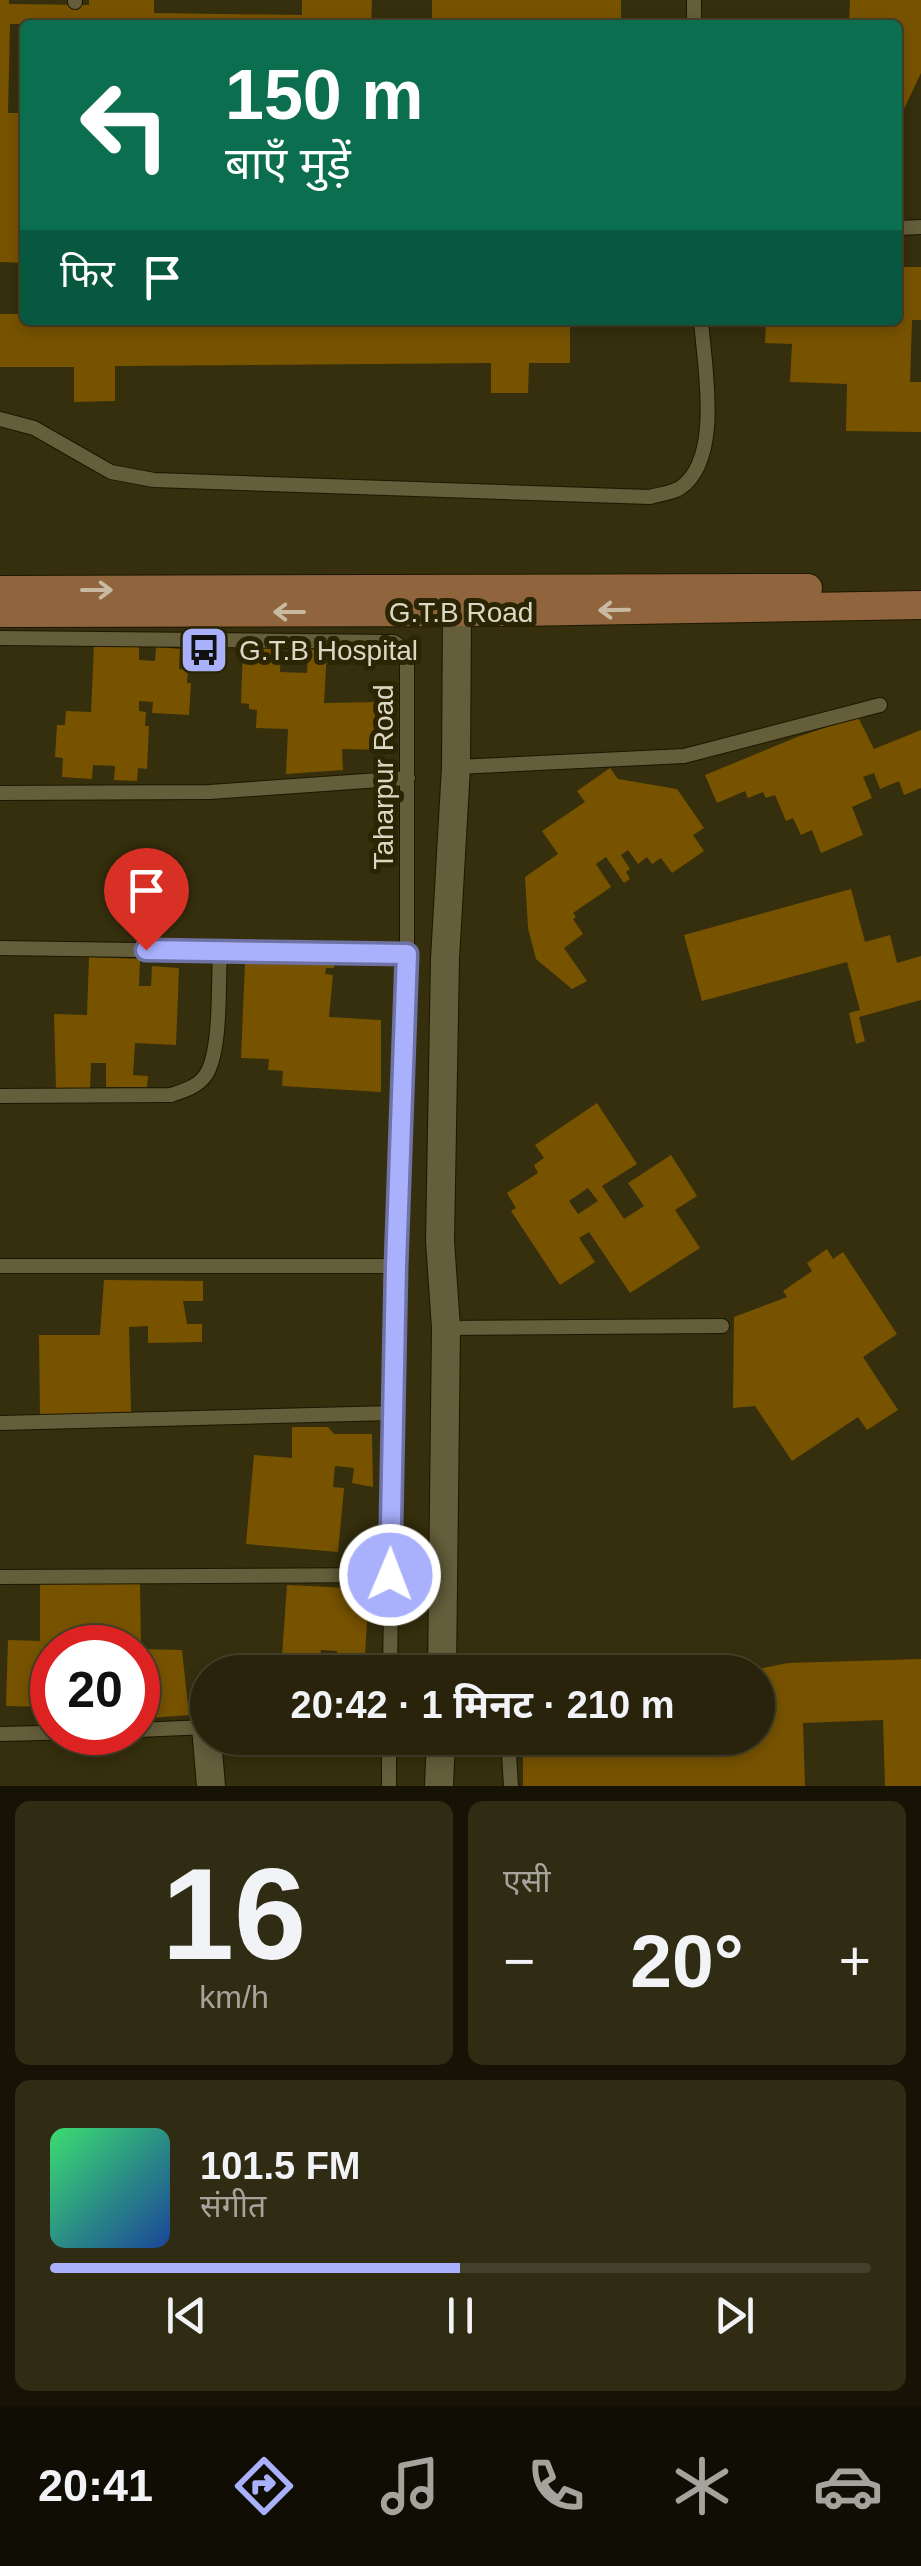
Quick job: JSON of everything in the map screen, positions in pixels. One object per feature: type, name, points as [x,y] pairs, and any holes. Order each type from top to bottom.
[{"type":"main road","name":"G.T.B Road","points":[[0,590],[921,586]]},
{"type":"main road","name":"G.T.B Road","points":[[0,613],[921,605]]},
{"type":"street","points":[[442,1655],[446,1328],[440,1241],[444,959],[456,766],[457,612]]},
{"type":"street","points":[[209,1755],[211,1786]]},
{"type":"street","points":[[440,1786],[441,1755]]},
{"type":"lane","points":[[0,419],[34,428],[110,472],[154,480],[650,497],[678,490],[694,476],[704,458],[707,435],[702,325]]},
{"type":"lane","name":"Taharpur Road","points":[[0,638],[394,642],[408,651],[407,954],[390,1575]]},
{"type":"lane","points":[[456,766],[684,756],[880,705]]},
{"type":"lane","points":[[0,793],[210,792],[408,778]]},
{"type":"lane","points":[[0,948],[407,954]]},
{"type":"lane","points":[[0,1096],[171,1096],[188,1090],[205,1076],[213,1055],[220,951]]},
{"type":"lane","points":[[0,1266],[396,1266]]},
{"type":"lane","points":[[446,1328],[722,1326]]},
{"type":"lane","points":[[0,1422],[393,1413]]},
{"type":"lane","points":[[0,1577],[390,1575],[390,1655]]},
{"type":"lane","points":[[160,1729],[190,1728]]},
{"type":"lane","points":[[0,1734],[30,1733]]},
{"type":"lane","points":[[389,1786],[390,1755]]},
{"type":"lane","points":[[509,1755],[511,1786]]},
{"type":"building","points":[[0,0],[9,0],[9,4],[89,5],[89,0],[154,0],[154,13],[302,15],[302,0],[372,0],[371,20],[20,20],[20,24],[10,24],[8,113],[20,113],[20,263],[0,262]]},
{"type":"building","points":[[432,0],[621,0],[621,20],[432,20]]},
{"type":"building","points":[[850,0],[921,0],[921,73],[902,112],[902,20],[849,20]]},
{"type":"building","points":[[902,267],[921,267],[921,320],[912,320],[910,382],[921,382],[921,432],[846,431],[847,384],[790,382],[792,344],[765,343],[766,325],[902,325]]},
{"type":"building","points":[[0,314],[20,314],[20,325],[570,325],[570,363],[529,363],[528,393],[491,393],[491,363],[115,366],[115,401],[74,402],[74,367],[0,367]]},
{"type":"building","points":[[94,645],[139,647],[139,660],[155,661],[156,647],[180,649],[179,669],[188,670],[189,715],[152,713],[153,702],[139,701],[139,711],[146,712],[145,726],[149,726],[147,769],[138,768],[137,781],[114,780],[115,766],[93,765],[92,779],[62,777],[63,758],[55,757],[57,725],[65,725],[66,711],[91,712]]},
{"type":"building","points":[[243,646],[281,648],[280,672],[307,673],[308,649],[327,650],[324,703],[383,702],[386,750],[342,749],[343,770],[286,774],[288,729],[256,728],[257,710],[241,703]]},
{"type":"building","points":[[858,717],[874,749],[921,730],[921,788],[904,795],[899,781],[880,789],[874,773],[863,777],[872,798],[852,807],[863,835],[821,853],[812,830],[801,835],[793,818],[786,821],[775,795],[766,798],[763,792],[748,798],[745,791],[717,803],[705,775]]},
{"type":"building","points":[[610,768],[618,779],[677,789],[704,828],[693,835],[704,851],[672,873],[661,858],[652,864],[647,857],[638,864],[628,850],[621,855],[630,869],[626,872],[630,879],[624,883],[606,857],[596,864],[611,887],[573,913],[583,934],[564,948],[587,981],[572,989],[536,959],[528,928],[525,877],[558,854],[542,831],[585,802],[577,791]]},
{"type":"building","points":[[851,889],[865,942],[890,935],[897,963],[921,956],[921,1000],[859,1017],[865,1041],[856,1044],[849,1013],[860,1010],[847,962],[702,1001],[684,935]]},
{"type":"building","points":[[89,957],[140,959],[139,986],[151,986],[152,966],[179,968],[176,1045],[135,1043],[133,1075],[148,1076],[147,1087],[106,1087],[106,1063],[91,1063],[90,1088],[56,1088],[54,1014],[87,1015]]},
{"type":"building","points":[[333,961],[334,968],[326,968],[325,974],[333,975],[329,1017],[381,1020],[381,1092],[282,1086],[283,1071],[268,1070],[269,1059],[241,1058],[245,962]]},
{"type":"building","points":[[597,1103],[637,1164],[602,1186],[624,1219],[644,1206],[628,1183],[671,1155],[697,1196],[675,1210],[700,1248],[630,1293],[589,1232],[579,1238],[595,1262],[560,1285],[511,1211],[516,1208],[507,1193],[538,1173],[534,1165],[544,1158],[535,1145]],"holes":[[[588,1188],[598,1201],[578,1214],[569,1201]]]},
{"type":"building","points":[[827,1249],[833,1259],[843,1252],[897,1334],[863,1357],[898,1410],[867,1430],[858,1417],[792,1461],[755,1406],[733,1408],[734,1317],[787,1297],[783,1291],[812,1271],[807,1263]]},
{"type":"building","points":[[104,1280],[203,1281],[203,1301],[183,1301],[187,1324],[202,1324],[202,1342],[148,1343],[148,1326],[129,1327],[131,1413],[40,1416],[39,1335],[100,1335]]},
{"type":"building","points":[[292,1427],[328,1427],[334,1434],[372,1434],[373,1487],[352,1483],[354,1468],[335,1466],[333,1487],[344,1488],[338,1552],[246,1544],[254,1455],[292,1458]]},
{"type":"building","points":[[40,1582],[140,1583],[141,1625],[40,1625]]},
{"type":"building","points":[[287,1585],[369,1589],[365,1655],[337,1655],[337,1651],[321,1650],[321,1655],[282,1655]]},
{"type":"building","points":[[8,1640],[30,1641],[30,1707],[6,1706]]},
{"type":"building","points":[[160,1650],[182,1650],[189,1715],[160,1717]]},
{"type":"building","points":[[921,1659],[921,1786],[885,1786],[883,1720],[803,1723],[805,1786],[523,1786],[523,1755],[775,1755],[775,1666]]},
{"type":"place","name":"G.T.B Hospital","points":[[204,650]]},
{"type":"route","points":[[146,950],[407,954],[390,1575]]}]
